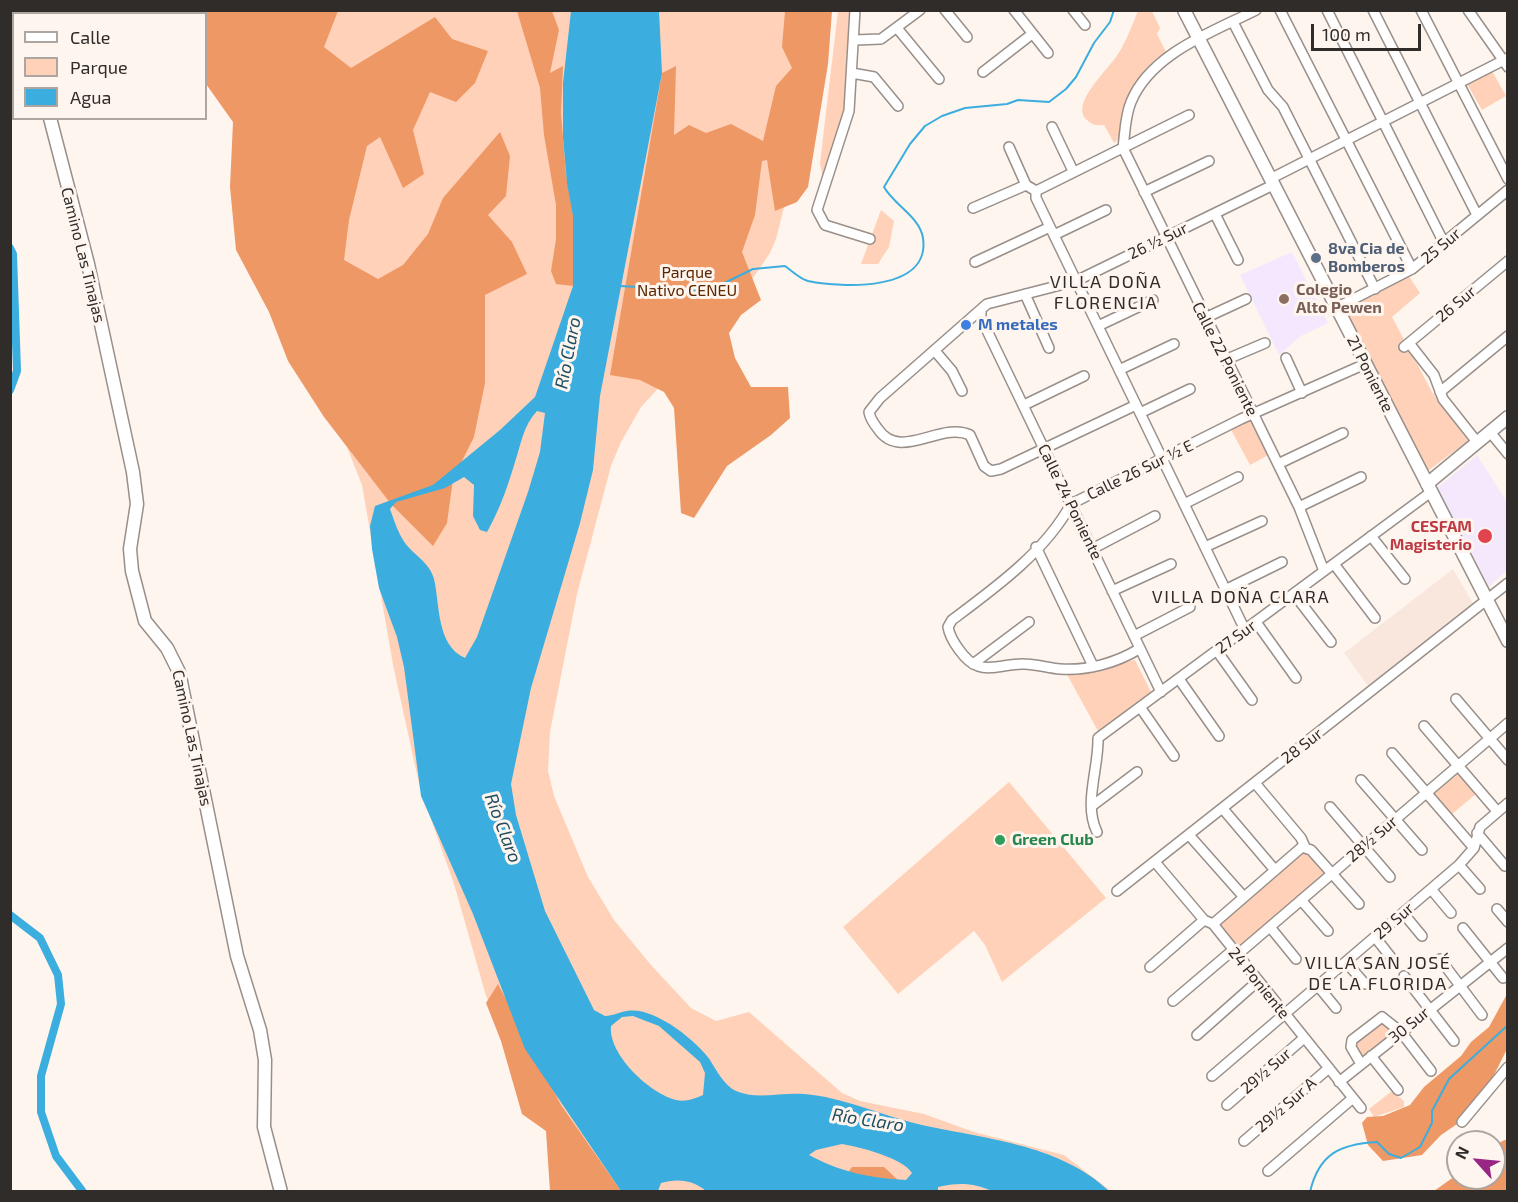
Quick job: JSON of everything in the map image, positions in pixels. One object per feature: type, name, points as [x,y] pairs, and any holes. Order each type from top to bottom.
[{"type":"street","points":[[855,10],[855,40],[848,116],[818,210],[825,225],[870,238]]},
{"type":"street","points":[[855,40],[881,39],[920,10]]},
{"type":"street","points":[[945,10],[967,37]]},
{"type":"street","points":[[1014,10],[1048,53]]},
{"type":"street","points":[[1073,10],[1085,25]]},
{"type":"street","name":"21 Poniente","points":[[1184,10],[1508,641]]},
{"type":"street","points":[[1123,148],[1128,110],[1136,91],[1169,57],[1198,38],[1256,10]]},
{"type":"street","points":[[1280,10],[1412,269]]},
{"type":"street","points":[[1327,10],[1444,243]]},
{"type":"street","points":[[1373,10],[1478,216]]},
{"type":"street","points":[[1421,10],[1508,178]]},
{"type":"street","points":[[1468,10],[1506,62]]},
{"type":"street","points":[[1233,22],[1268,90],[1283,107],[1375,289]]},
{"type":"street","points":[[897,28],[939,79]]},
{"type":"street","points":[[983,72],[1032,34]]},
{"type":"street","name":"26 ½ Sur","points":[[1043,448],[1001,469],[991,471],[984,466],[970,435],[959,432],[895,443],[884,438],[869,412],[880,398],[981,312],[987,304],[1076,281],[1215,214],[1309,159],[1459,83],[1506,62]]},
{"type":"street","points":[[852,73],[874,77],[898,106]]},
{"type":"street","points":[[1036,191],[1189,115]]},
{"type":"street","name":"Camino Las Tinajas","points":[[51,120],[87,264],[134,472],[137,504],[130,549],[132,571],[145,621],[167,648],[179,672],[237,956],[260,1030],[265,1060],[265,1133],[281,1191]]},
{"type":"street","points":[[1052,127],[1073,171]]},
{"type":"street","points":[[1009,147],[1026,185],[1036,191]]},
{"type":"street","name":"Calle 22 Poniente","points":[[1123,148],[1204,318],[1299,507],[1324,571]]},
{"type":"street","points":[[1144,192],[1209,161]]},
{"type":"street","points":[[973,208],[1026,185]]},
{"type":"street","name":"25 Sur","points":[[1336,308],[1412,269],[1508,190]]},
{"type":"street","points":[[1036,191],[1036,198],[1245,630]]},
{"type":"street","points":[[975,262],[1106,210]]},
{"type":"street","points":[[1215,214],[1238,260]]},
{"type":"street","name":"26 Sur","points":[[1440,392],[1434,375],[1406,345],[1508,261]]},
{"type":"street","points":[[1025,294],[1049,348]]},
{"type":"street","points":[[1204,318],[1246,299]]},
{"type":"street","points":[[1098,326],[1153,300]]},
{"type":"street","name":"Calle 24 Poniente","points":[[981,312],[981,318],[1161,692]]},
{"type":"street","points":[[1477,442],[1440,392],[1508,336]]},
{"type":"street","points":[[1225,360],[1265,343]]},
{"type":"street","points":[[1119,370],[1174,344]]},
{"type":"street","points":[[935,351],[952,371],[962,391]]},
{"type":"street","points":[[1286,358],[1302,393]]},
{"type":"street","name":"Calle 26 Sur ½ E","points":[[975,665],[950,636],[950,623],[1000,583],[1057,525],[1071,504],[1252,414],[1365,364]]},
{"type":"street","points":[[1024,405],[1084,376]]},
{"type":"street","points":[[1043,448],[1190,389]]},
{"type":"street","name":"27 Sur","points":[[1092,806],[1098,738],[1371,536],[1508,417]]},
{"type":"street","points":[[1490,432],[1508,454]]},
{"type":"street","points":[[1278,464],[1343,433]]},
{"type":"street","points":[[1184,504],[1238,477]]},
{"type":"street","points":[[1299,507],[1361,477]]},
{"type":"street","points":[[1092,549],[1155,516]]},
{"type":"street","points":[[1205,548],[1262,521]]},
{"type":"street","points":[[1371,536],[1405,579]]},
{"type":"street","points":[[1036,547],[1092,666]]},
{"type":"street","points":[[1225,590],[1282,562]]},
{"type":"street","points":[[1112,591],[1171,564]]},
{"type":"street","points":[[1334,564],[1375,618]]},
{"type":"street","name":"28 Sur","points":[[1117,891],[1508,583]]},
{"type":"street","points":[[1294,594],[1331,642]]},
{"type":"street","points":[[1134,636],[1191,607]]},
{"type":"street","points":[[975,665],[1029,622]]},
{"type":"street","points":[[1256,622],[1296,678]]},
{"type":"street","points":[[975,665],[1022,663],[1060,669],[1092,666],[1115,661],[1139,649]]},
{"type":"street","points":[[1217,651],[1252,700]]},
{"type":"street","points":[[1179,679],[1219,736]]},
{"type":"street","points":[[1456,699],[1508,760]]},
{"type":"street","points":[[1140,707],[1174,756]]},
{"type":"street","name":"28½ Sur","points":[[1173,1001],[1270,927],[1508,723]]},
{"type":"street","points":[[1424,726],[1458,765],[1504,808],[1477,833],[1474,848]]},
{"type":"street","points":[[1392,753],[1474,848]]},
{"type":"street","points":[[1097,831],[1092,821],[1092,806],[1137,772]]},
{"type":"street","points":[[1361,780],[1422,850]]},
{"type":"street","points":[[1255,783],[1301,838],[1305,846],[1359,904]]},
{"type":"street","points":[[1330,807],[1390,877]]},
{"type":"street","points":[[1223,809],[1274,869]]},
{"type":"street","points":[[1477,833],[1505,866]]},
{"type":"street","points":[[1189,835],[1243,896]]},
{"type":"street","points":[[1150,967],[1243,896],[1297,849],[1305,846]]},
{"type":"street","name":"29 Sur","points":[[1212,1076],[1459,865],[1474,848]]},
{"type":"street","name":"24 Poniente","points":[[1155,862],[1235,952],[1360,1108]]},
{"type":"street","points":[[1459,865],[1480,890]]},
{"type":"street","points":[[1431,889],[1450,913]]},
{"type":"street","points":[[1301,900],[1328,931]]},
{"type":"street","points":[[1497,909],[1508,922]]},
{"type":"street","points":[[1403,913],[1422,936]]},
{"type":"street","points":[[1270,927],[1296,958]]},
{"type":"street","points":[[1463,928],[1503,978]]},
{"type":"street","points":[[1375,937],[1393,960]]},
{"type":"street","name":"30 Sur","points":[[1340,1082],[1508,948]]},
{"type":"street","points":[[1440,959],[1482,1015]]},
{"type":"street","points":[[1346,962],[1365,984]]},
{"type":"street","points":[[1404,976],[1454,1041]]},
{"type":"street","points":[[1197,1035],[1258,981]]},
{"type":"street","points":[[1318,986],[1336,1008]]},
{"type":"street","points":[[1361,1064],[1351,1042],[1377,1018],[1386,1019],[1401,1032],[1431,1071]]},
{"type":"street","name":"29½ Sur","points":[[1227,1105],[1304,1038]]},
{"type":"street","points":[[1371,1056],[1398,1090]]},
{"type":"street","points":[[1462,1122],[1508,1067]]},
{"type":"street","name":"29½ Sur A","points":[[1244,1142],[1329,1068]]},
{"type":"street","points":[[1268,1171],[1353,1098]]},
{"type":"shaded area","name":"Colegio Alto Pewen","points":[[1292,252],[1328,323],[1301,336],[1279,355],[1240,275]]},
{"type":"shaded area","name":"CESFAM Magisterio","points":[[1477,455],[1507,502],[1507,570],[1489,587],[1437,488]]},
{"type":"shaded area","points":[[1453,569],[1474,605],[1368,686],[1344,653]]},
{"type":"green space","points":[[200,11],[822,11],[800,145],[776,239],[770,253],[734,306],[641,407],[621,442],[611,466],[577,594],[550,732],[548,771],[554,796],[588,877],[614,920],[691,1008],[716,1021],[749,1012],[842,1093],[860,1101],[924,1114],[974,1132],[1064,1155],[1111,1191],[574,1191],[557,1146],[486,996],[454,884],[420,788],[393,665],[362,485],[337,422],[207,12]]},
{"type":"green space","points":[[338,11],[324,47],[351,68],[435,17],[452,39],[488,51],[475,83],[456,102],[430,92],[413,130],[424,174],[403,188],[380,137],[367,146],[349,220],[344,260],[378,279],[403,265],[428,234],[443,198],[500,132],[510,156],[506,196],[488,215],[512,242],[527,274],[485,295],[485,383],[474,437],[453,479],[447,523],[433,546],[391,504],[324,417],[288,361],[269,312],[236,250],[230,187],[233,122],[207,85],[207,12],[157,12]]},
{"type":"green space","points":[[517,11],[552,11],[559,30],[550,73],[563,66],[561,113],[566,174],[575,226],[573,286],[556,284],[551,271],[556,239],[556,205],[544,135],[540,88]]},
{"type":"green space","name":"Parque Nativo CENEU","points":[[785,11],[832,11],[828,64],[808,187],[797,202],[775,211],[767,160],[762,161],[755,215],[742,252],[761,300],[741,315],[729,333],[735,358],[751,387],[788,387],[790,418],[771,435],[727,466],[694,518],[681,513],[674,408],[664,392],[640,380],[610,375],[662,73],[676,66],[674,135],[689,125],[706,133],[731,124],[763,141],[776,86],[792,68],[782,47]]},
{"type":"green space","points":[[838,11],[853,11],[848,102],[823,179],[820,163]]},
{"type":"green space","points":[[1138,11],[1152,11],[1160,28],[1157,34],[1166,52],[1146,69],[1139,79],[1124,113],[1119,139],[1114,143],[1104,125],[1095,125],[1087,120],[1083,113],[1083,105],[1092,87],[1121,49]]},
{"type":"green space","points":[[1492,71],[1506,96],[1482,110],[1467,84]]},
{"type":"green space","points":[[881,210],[894,221],[889,247],[878,264],[861,264]]},
{"type":"green space","points":[[1408,275],[1420,293],[1392,317],[1432,392],[1468,441],[1425,473],[1342,310]]},
{"type":"green space","points":[[1252,415],[1272,453],[1250,465],[1229,426]]},
{"type":"green space","points":[[1135,660],[1151,692],[1099,733],[1064,669],[1098,667]]},
{"type":"green space","points":[[1458,771],[1477,793],[1451,815],[1432,792]]},
{"type":"green space","name":"Green Club","points":[[1009,782],[1106,898],[1002,982],[985,945],[974,931],[898,994],[843,927]]},
{"type":"green space","points":[[1299,851],[1308,851],[1324,868],[1324,874],[1241,947],[1234,946],[1218,927],[1219,919]]},
{"type":"green space","points":[[498,984],[561,1105],[621,1191],[550,1191],[546,1131],[522,1114],[501,1041],[486,1003]]},
{"type":"green space","points":[[1507,994],[1507,1049],[1494,1075],[1460,1122],[1446,1130],[1422,1155],[1383,1161],[1368,1145],[1362,1123],[1367,1117],[1383,1116],[1410,1105],[1424,1087],[1461,1056],[1471,1042],[1489,1027]]},
{"type":"green space","points":[[1378,1020],[1398,1032],[1363,1060],[1353,1044]]},
{"type":"green space","points":[[1392,1091],[1404,1101],[1404,1107],[1374,1117],[1369,1109]]},
{"type":"green space","points":[[1506,1139],[1507,1191],[1434,1191],[1446,1182],[1446,1190],[1506,1190]]},
{"type":"green space","points":[[852,1167],[884,1167],[899,1181],[923,1192],[834,1192]]},
{"type":"water","name":"Río Claro","points":[[571,11],[659,11],[662,73],[600,396],[593,470],[580,523],[531,688],[511,784],[516,815],[545,911],[594,1010],[605,1016],[637,1011],[661,1019],[695,1043],[725,1082],[736,1091],[752,1095],[818,1096],[847,1102],[918,1124],[1019,1145],[1067,1162],[1089,1175],[1109,1191],[994,1192],[973,1185],[953,1184],[938,1187],[938,1192],[707,1192],[697,1185],[679,1180],[661,1183],[658,1191],[621,1191],[525,1049],[473,914],[421,796],[404,667],[397,637],[379,588],[370,526],[375,506],[433,485],[500,430],[535,397],[573,286],[573,216],[567,183],[563,137],[563,83]],"holes":[[[537,411],[545,413],[540,452],[477,637],[465,658],[456,652],[444,634],[432,573],[405,543],[390,509],[396,502],[445,488],[464,477],[474,485],[473,516],[480,530],[487,532],[506,489],[525,429]],[[633,1016],[659,1026],[700,1062],[705,1073],[703,1095],[690,1100],[676,1100],[654,1089],[632,1071],[623,1060],[612,1037],[611,1026],[622,1017]],[[842,1144],[859,1148],[891,1158],[912,1173],[906,1180],[856,1173],[832,1166],[809,1155],[816,1150]]]},
{"type":"waterway","points":[[620,286],[708,291],[753,269],[785,266],[805,280],[841,285],[861,285],[899,277],[913,268],[922,256],[923,238],[912,217],[884,187],[910,144],[925,126],[942,116],[965,108],[1007,104],[1018,100],[1049,102],[1066,89],[1076,77],[1094,43],[1110,22],[1114,10]]},
{"type":"waterway","points":[[10,248],[13,254],[17,371],[10,390]]},
{"type":"waterway","points":[[10,915],[40,938],[58,975],[61,1004],[41,1076],[41,1112],[56,1156],[83,1192]]},
{"type":"waterway","points":[[1310,1192],[1319,1168],[1333,1153],[1342,1148],[1377,1142],[1389,1154],[1401,1158],[1420,1147],[1432,1123],[1432,1111],[1449,1079],[1508,1025]]},
{"type":"place","name":"8va Cia de Bomberos","points":[[1316,258]]},
{"type":"place","name":"Colegio Alto Pewen","points":[[1284,299]]},
{"type":"place","name":"M metales","points":[[966,325]]},
{"type":"place","name":"CESFAM Magisterio","points":[[1485,536]]},
{"type":"place","name":"Green Club","points":[[1000,840]]},
{"type":"district","name":"VILLA DOÑA FLORENCIA","points":[[1106,292]]},
{"type":"district","name":"VILLA DOÑA CLARA","points":[[1241,597]]},
{"type":"district","name":"VILLA SAN JOSÉ DE LA FLORIDA","points":[[1378,973]]}]
